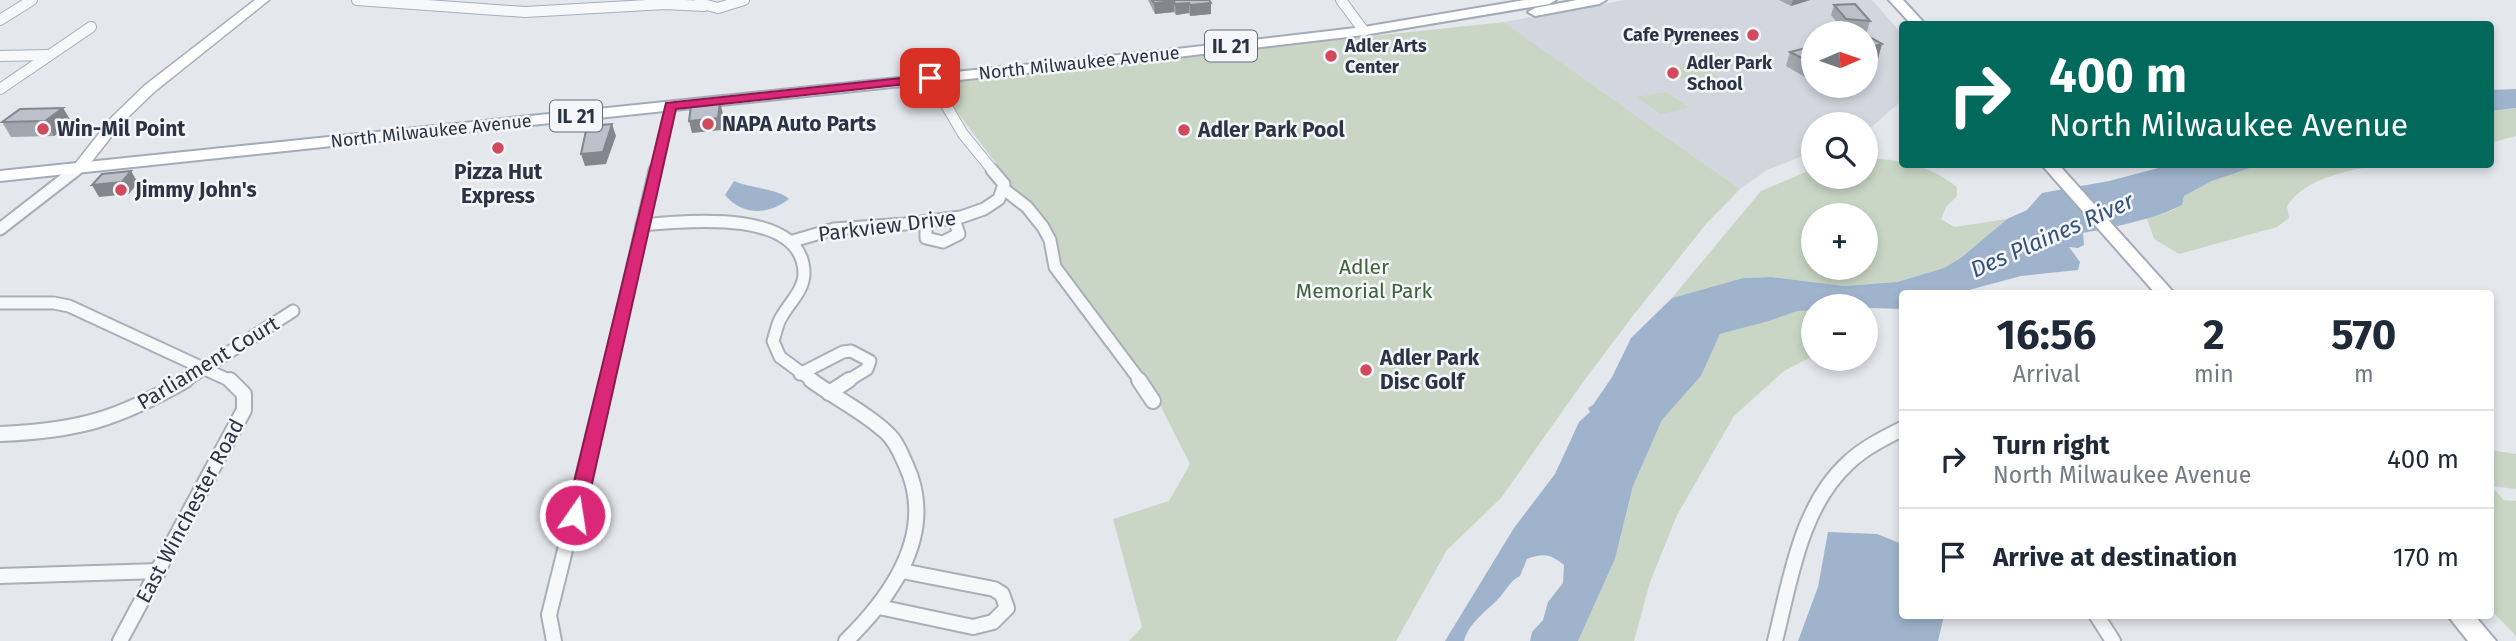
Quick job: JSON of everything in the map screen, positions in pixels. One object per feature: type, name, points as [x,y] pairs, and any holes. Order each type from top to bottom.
[{"type":"main road","points":[[80,167],[117,120],[149,89],[263,0]]},
{"type":"main road","name":"North Milwaukee Avenue","points":[[0,176],[1364,31],[1549,0]]},
{"type":"main road","name":"North Milwaukee Avenue","points":[[1364,31],[1394,32],[1478,21],[1599,0]]},
{"type":"main road","points":[[1896,0],[1915,21]]},
{"type":"main road","points":[[2052,168],[2162,290]]},
{"type":"main road","points":[[2463,619],[2483,641]]},
{"type":"street","points":[[0,20],[32,0]]},
{"type":"street","points":[[357,0],[531,13],[701,3],[719,8],[751,0]]},
{"type":"street","points":[[643,6],[673,0]]},
{"type":"street","points":[[1341,0],[1364,31]]},
{"type":"street","points":[[0,89],[91,27]]},
{"type":"street","points":[[0,56],[50,55]]},
{"type":"street","points":[[930,78],[948,111],[997,173],[1004,190],[1027,207],[1043,227],[1050,240],[1055,267],[1126,360],[1153,401]]},
{"type":"street","points":[[552,638],[550,615],[670,106]]},
{"type":"street","points":[[3,224],[80,167]]},
{"type":"street","name":"Parkview Drive","points":[[793,241],[838,228],[954,219],[989,206],[1004,190]]},
{"type":"street","points":[[926,223],[926,238],[944,243],[954,240],[959,234],[954,219]]},
{"type":"street","points":[[642,225],[696,221],[749,224],[773,231],[793,241],[804,264],[804,274],[798,296],[781,317],[773,341],[780,358],[887,432],[909,468],[918,504],[914,539],[892,592],[846,641]]},
{"type":"street","name":"East Winchester Road","points":[[0,303],[54,303],[69,306],[233,382],[244,391],[244,410],[120,641]]},
{"type":"street","name":"Parliament Court","points":[[0,434],[47,432],[99,421],[154,400],[293,311]]},
{"type":"street","points":[[800,373],[843,352],[851,351],[870,361],[867,369],[829,393]]},
{"type":"street","points":[[1775,641],[1809,519],[1821,495],[1851,458],[1879,438],[1899,430]]},
{"type":"street","points":[[0,576],[159,571]]},
{"type":"street","points":[[879,607],[973,626],[985,626],[995,622],[1007,608],[1002,594],[995,589],[902,571]]},
{"type":"street","points":[[2099,619],[2113,641]]},
{"type":"shaded area","name":"Adler Park School","points":[[1625,0],[1872,0],[1899,31],[1899,103],[1878,121],[1878,112],[1801,112],[1801,157],[1767,170],[1740,189],[1504,22]]},
{"type":"green space","name":"Adler Park Disc Golf","points":[[1504,22],[1740,189],[1706,224],[1632,317],[1501,498],[1447,550],[1396,641],[1129,641],[1142,627],[1113,519],[1169,501],[1190,464],[1157,399],[1057,267],[1055,242],[1016,194],[935,83]]},
{"type":"green space","points":[[1686,63],[1703,66],[1719,77],[1692,82],[1686,78],[1677,79],[1666,71]]},
{"type":"green space","points":[[1666,92],[1689,108],[1660,114],[1637,97]]},
{"type":"green space","points":[[2516,108],[2516,136],[2494,142],[2494,111]]},
{"type":"green space","points":[[1878,159],[1890,160],[1899,162],[1899,168],[1925,168],[1957,187],[1957,196],[1946,207],[1941,219],[1954,227],[2007,219],[1962,257],[1944,268],[1897,282],[1844,286],[1771,277],[1743,278],[1672,298],[1761,191],[1801,174],[1801,189],[1878,189]]},
{"type":"green space","points":[[2250,168],[2366,168],[2329,177],[2305,188],[2287,206],[2289,218],[2277,227],[2179,254],[2154,239],[2146,216],[2171,211],[2182,205],[2184,196],[2212,181]]},
{"type":"green space","points":[[1801,310],[1801,362],[1784,371],[1734,416],[1677,515],[1650,582],[1634,641],[1578,641],[1615,559],[1633,486],[1662,420],[1701,376],[1720,334]]},
{"type":"green space","points":[[2494,451],[2516,454],[2516,489],[2494,486]]},
{"type":"green space","points":[[2494,489],[2504,500],[2516,501],[2516,636],[2494,613]]},
{"type":"water","points":[[2516,89],[2516,108],[2494,111],[2494,90]]},
{"type":"water","name":"Des Plaines River","points":[[2159,168],[2250,168],[2212,181],[2184,196],[2182,205],[2171,210],[2134,222],[2083,233],[2084,245],[2078,248],[2069,247],[2080,262],[2078,270],[2021,276],[1969,290],[1899,290],[1899,309],[1878,308],[1878,294],[1801,294],[1801,311],[1720,334],[1701,376],[1662,420],[1633,486],[1615,559],[1578,641],[1530,641],[1532,632],[1543,620],[1548,602],[1563,583],[1564,565],[1542,555],[1527,559],[1520,576],[1474,622],[1464,641],[1445,641],[1514,528],[1555,474],[1579,422],[1590,412],[1588,408],[1593,405],[1612,377],[1631,338],[1672,298],[1743,278],[1771,277],[1844,286],[1897,282],[1944,268],[1962,257],[2007,219],[2027,210],[2042,193],[2109,181]]},
{"type":"water","points":[[734,181],[778,193],[789,199],[773,208],[747,210],[725,195]]},
{"type":"water","points":[[1828,532],[1877,534],[1899,543],[1899,619],[1943,619],[1938,641],[1798,641],[1818,587]]},
{"type":"building","points":[[1152,0],[1209,0],[1211,3],[1190,5],[1175,4],[1174,1],[1154,3]]},
{"type":"building","points":[[1855,4],[1870,21],[1846,19],[1834,5]]},
{"type":"building","points":[[1801,49],[1801,58],[1790,52]]},
{"type":"building","points":[[720,102],[718,118],[689,121],[691,106]]},
{"type":"building","points":[[63,108],[45,121],[2,122],[20,109]]},
{"type":"building","points":[[612,124],[603,152],[581,154],[587,126]]},
{"type":"building","points":[[131,171],[122,182],[92,185],[102,174]]},
{"type":"place","name":"Cafe Pyrenees","points":[[1753,35]]},
{"type":"place","name":"Adler Arts Center","points":[[1331,56]]},
{"type":"place","name":"Adler Park School","points":[[1673,73]]},
{"type":"place","name":"NAPA Auto Parts","points":[[708,124]]},
{"type":"place","name":"Win-Mil Point","points":[[43,129]]},
{"type":"place","name":"Adler Park Pool","points":[[1184,130]]},
{"type":"place","name":"Pizza Hut Express","points":[[498,148]]},
{"type":"place","name":"Jimmy John's","points":[[121,190]]},
{"type":"place","name":"Adler Park Disc Golf","points":[[1366,370]]},
{"type":"route","points":[[575,515],[670,106],[930,78]]},
{"type":"park label","name":"Adler Memorial Park","points":[[1364,279]]}]
